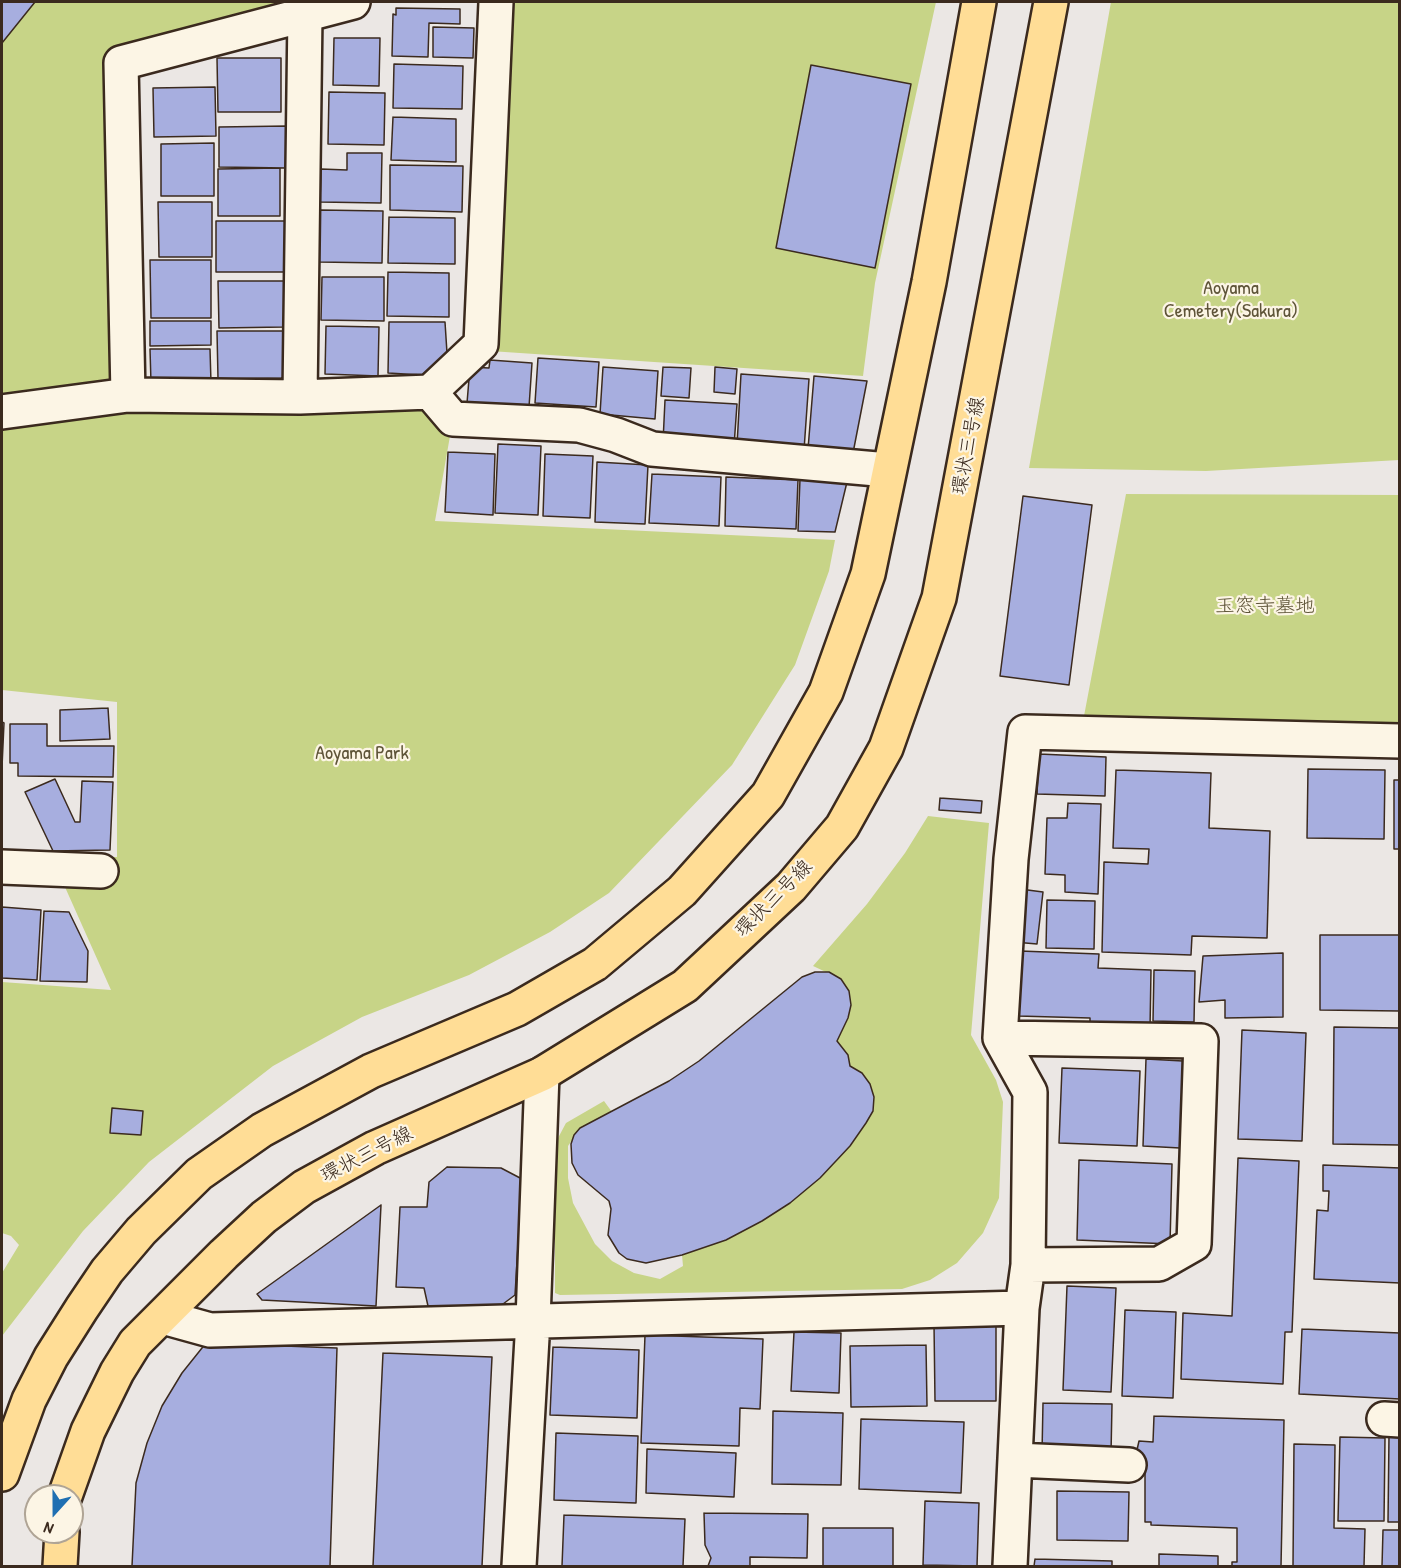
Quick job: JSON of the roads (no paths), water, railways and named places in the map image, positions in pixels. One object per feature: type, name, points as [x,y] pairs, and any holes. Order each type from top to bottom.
[{"type":"main road","points":[[2,1474],[29,1400],[51,1357],[82,1308],[107,1271],[141,1231],[199,1174],[262,1130],[371,1071],[517,1010],[595,964],[682,891],[768,795],[826,692],[868,574],[928,282],[979,2]]},
{"type":"main road","name":"環状三号線","points":[[69,1484],[88,1431],[117,1372],[135,1343],[264,1217],[304,1187],[375,1148],[542,1074],[685,986],[791,887],[842,827],[886,748],[939,598],[1051,2]]},
{"type":"main road","points":[[60,1566],[61,1544]]},
{"type":"street","points":[[128,395],[122,63],[353,2]]},
{"type":"street","points":[[2,412],[128,395],[300,398],[430,392],[482,344],[495,2]]},
{"type":"street","points":[[300,398],[305,14]]},
{"type":"street","points":[[430,392],[453,419],[579,425],[616,435],[652,449],[888,470]]},
{"type":"street","points":[[1010,1566],[1022,1308],[1028,1265],[1030,1092],[1000,1038],[1011,859],[1025,732],[1400,741]]},
{"type":"street","points":[[2,867],[101,871]]},
{"type":"street","points":[[1000,1038],[1201,1041],[1194,1244],[1159,1264],[1028,1265]]},
{"type":"street","points":[[519,1566],[533,1320],[542,1074]]},
{"type":"street","points":[[163,1317],[210,1330],[506,1324],[533,1320],[1022,1308]]},
{"type":"street","points":[[1015,1460],[1129,1466]]},
{"type":"park label","name":"Aoyama Cemetery(Sakura)","points":[[1231,300]]},
{"type":"park label","name":"玉窓寺墓地","points":[[1265,607]]},
{"type":"park label","name":"Aoyama Park","points":[[362,754]]}]
